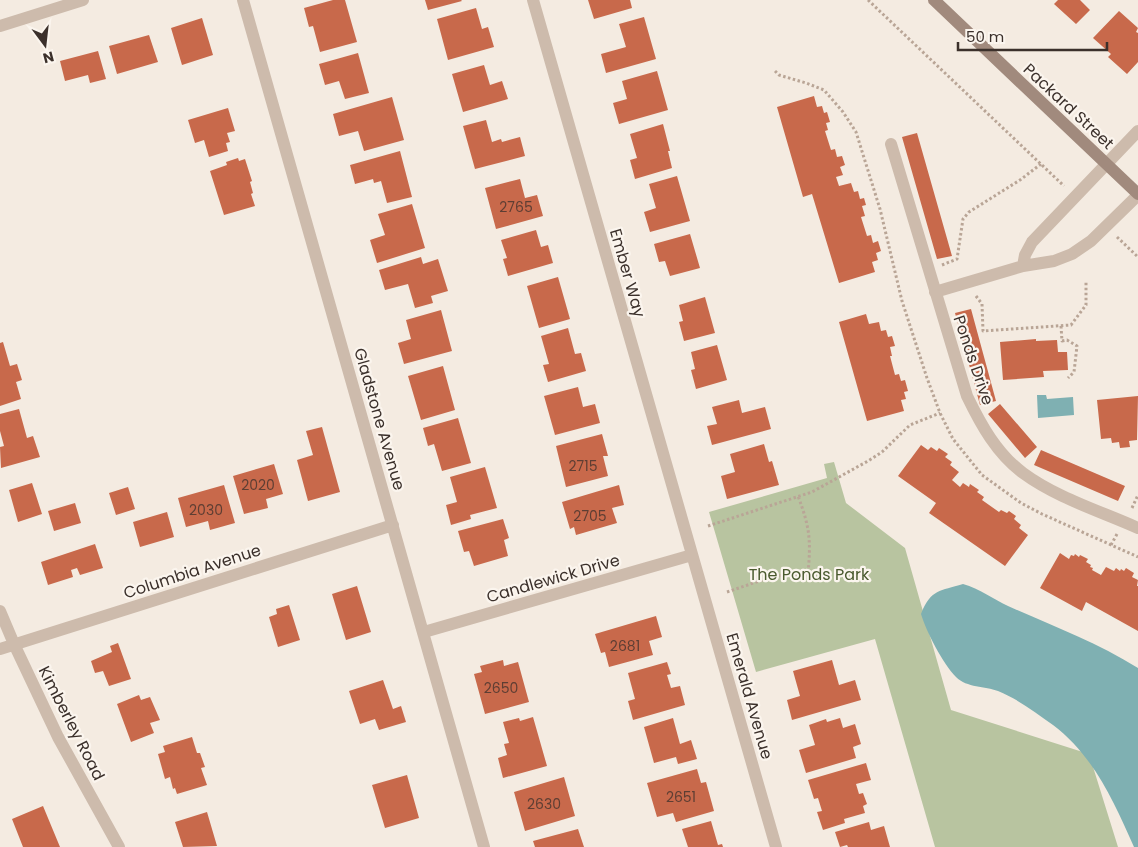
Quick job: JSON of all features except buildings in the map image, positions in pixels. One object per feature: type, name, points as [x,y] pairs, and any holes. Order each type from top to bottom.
[{"type":"main road","name":"Packard Street","points":[[934,0],[1138,195]]},
{"type":"street","points":[[0,26],[83,0]]},
{"type":"street","name":"Gladstone Avenue","points":[[244,0],[484,847]]},
{"type":"street","name":"Ember Way","points":[[533,0],[692,555]]},
{"type":"street","points":[[1023,266],[1025,254],[1032,242],[1138,131]]},
{"type":"street","name":"Ponds Drive","points":[[891,144],[966,396],[981,426],[1000,451],[1022,473],[1055,492],[1138,528]]},
{"type":"street","points":[[935,292],[1023,266],[1054,261],[1072,254],[1091,241],[1138,195]]},
{"type":"street","name":"Columbia Avenue","points":[[0,649],[393,525]]},
{"type":"street","name":"Candlewick Drive","points":[[424,632],[692,555]]},
{"type":"street","name":"Emerald Avenue","points":[[692,555],[776,847]]},
{"type":"street","name":"Kimberley Road","points":[[0,611],[58,737],[119,847]]},
{"type":"path","points":[[868,0],[1067,188]]},
{"type":"path","points":[[937,267],[957,259],[963,219],[969,212],[1042,164]]},
{"type":"path","points":[[1115,235],[1138,257]]},
{"type":"path","points":[[970,296],[978,296],[982,304],[983,331],[1071,325],[1086,305],[1086,281]]},
{"type":"path","points":[[1061,326],[1062,341],[1067,340],[1077,346],[1074,372],[1068,378]]},
{"type":"path","points":[[708,526],[812,492],[868,462],[882,452],[910,425],[940,413]]},
{"type":"path","points":[[727,592],[774,576],[808,574],[810,534],[798,496]]},
{"type":"path","points":[[1132,509],[1138,497]]},
{"type":"green space","name":"The Ponds Park","points":[[834,462],[846,503],[905,548],[951,710],[1089,754],[1118,847],[935,847],[875,639],[756,672],[709,512],[827,478],[824,464]]},
{"type":"water","points":[[1037,395],[1046,395],[1047,399],[1073,397],[1074,415],[1038,418]]},
{"type":"water","points":[[963,584],[1090,642],[1138,668],[1138,847],[1134,847],[1119,813],[1091,765],[1067,737],[1027,706],[1013,698],[993,689],[960,681],[946,664],[931,638],[921,614],[929,600],[937,592]]}]
